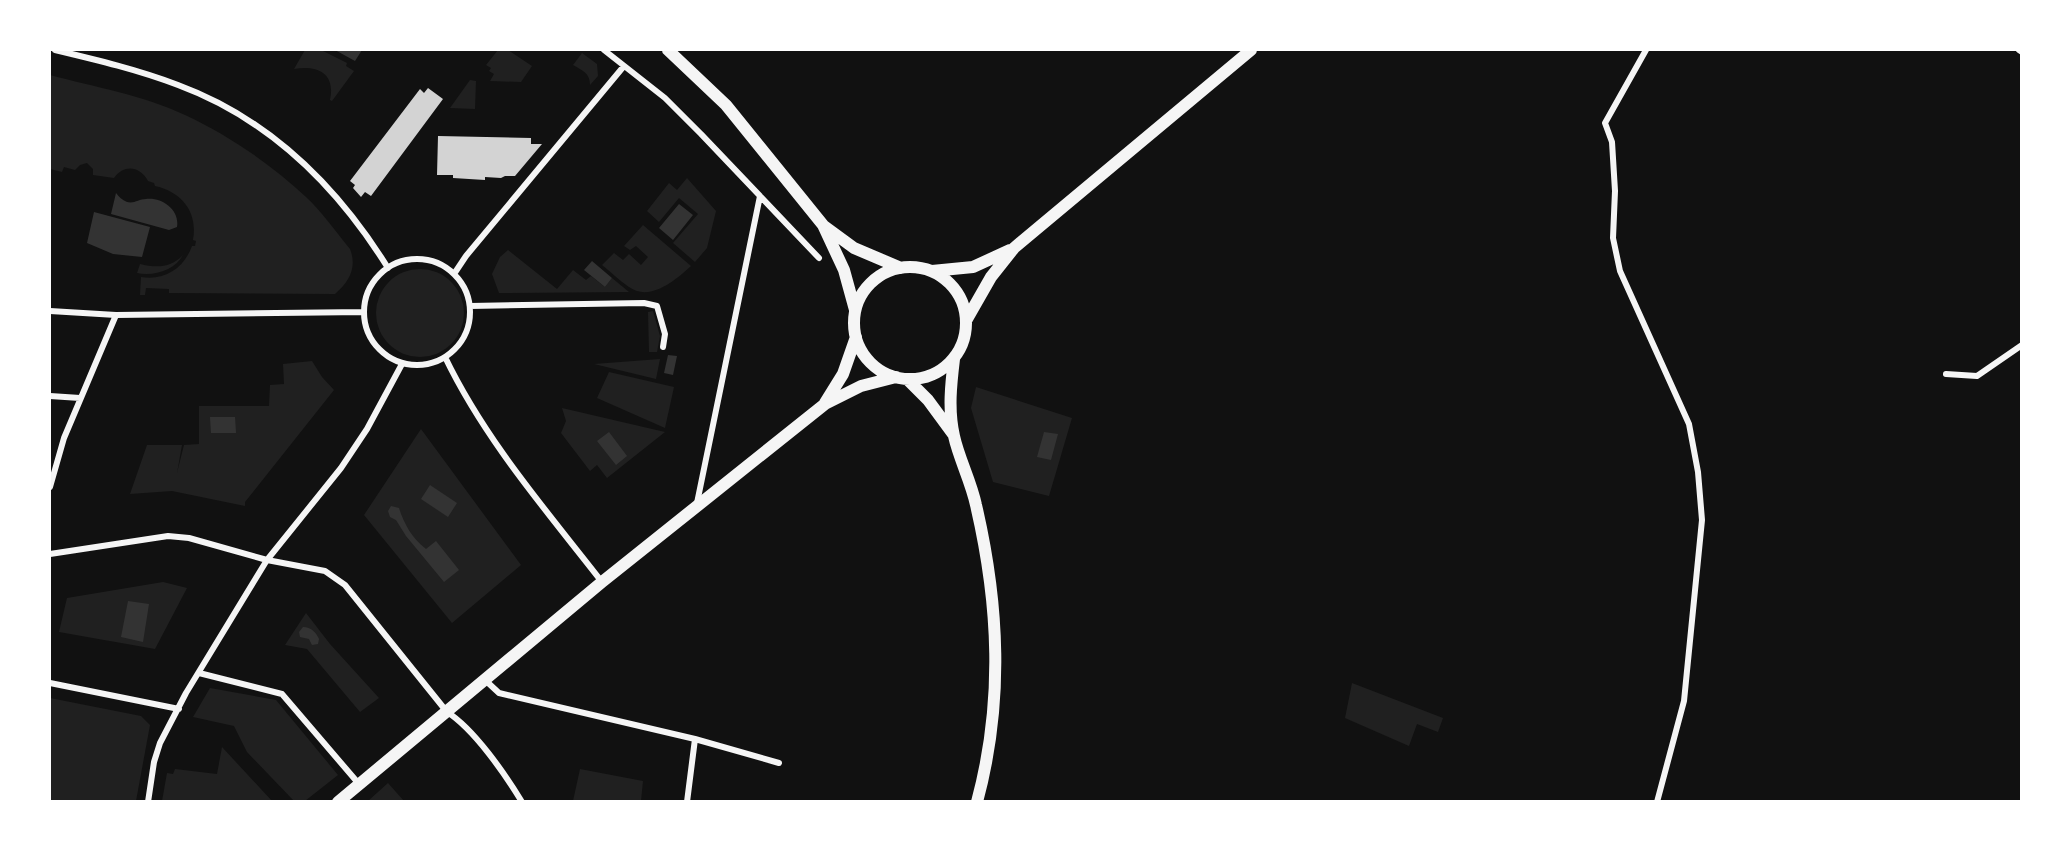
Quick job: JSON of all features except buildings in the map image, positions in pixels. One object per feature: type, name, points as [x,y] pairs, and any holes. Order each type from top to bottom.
[{"type":"main road","points":[[668,50],[726,105],[823,225],[844,270],[855,311],[856,337],[843,374],[825,404]]},
{"type":"main road","points":[[967,319],[991,277],[1014,248],[1251,50]]},
{"type":"main road","points":[[823,225],[854,248],[901,267]]},
{"type":"main road","points":[[932,271],[972,267],[1014,248]]},
{"type":"main road","points":[[338,801],[602,582],[825,404],[861,386],[901,378],[920,378],[933,374],[954,359],[962,347],[966,333],[967,319],[964,304],[956,290],[946,279],[932,271],[917,267],[901,267],[888,272],[872,283],[860,298],[855,311]]},
{"type":"main road","points":[[856,337],[866,358],[875,367],[901,378],[928,399],[953,435]]},
{"type":"main road","points":[[954,359],[950,395],[953,435],[976,503],[991,580],[996,641],[994,717],[977,801]]},
{"type":"street","points":[[55,50],[138,71],[180,85],[219,103],[277,139],[331,189],[371,240],[388,268]]},
{"type":"street","points":[[604,50],[665,98],[819,258]]},
{"type":"street","points":[[1646,50],[1605,123],[1612,142],[1615,191],[1613,238],[1620,271],[1689,424],[1698,472],[1702,520],[1684,701],[1656,801]]},
{"type":"street","points":[[454,274],[466,256],[624,66]]},
{"type":"street","points":[[696,508],[760,195]]},
{"type":"street","points":[[422,260],[440,264],[454,274],[465,289],[470,306],[470,321],[457,348],[432,363],[419,365],[402,363],[388,357],[375,345],[367,329],[364,312],[367,295],[375,279],[388,268],[404,261],[422,260]]},
{"type":"street","points":[[470,306],[644,303],[657,306],[665,334],[663,347]]},
{"type":"street","points":[[50,311],[116,315],[364,312]]},
{"type":"street","points":[[50,487],[64,438],[116,315]]},
{"type":"street","points":[[1946,374],[1977,376],[2022,345]]},
{"type":"street","points":[[445,357],[472,408],[510,464],[602,582]]},
{"type":"street","points":[[148,801],[154,762],[160,743],[198,673],[267,560],[340,468],[360,439],[402,363]]},
{"type":"street","points":[[50,396],[80,398]]},
{"type":"street","points":[[50,554],[168,536],[189,538],[267,560],[325,571],[345,585],[447,712],[460,721],[522,801]]},
{"type":"street","points":[[198,673],[282,694],[359,784]]},
{"type":"street","points":[[485,680],[499,693],[695,739],[779,763]]},
{"type":"street","points":[[50,683],[179,709]]},
{"type":"street","points":[[687,801],[695,739]]},
{"type":"shaded area","points":[[305,50],[321,50],[347,63],[346,66],[354,71],[332,101],[330,100],[330,83],[322,72],[310,68],[294,69]]},
{"type":"shaded area","points":[[335,50],[362,50],[355,61]]},
{"type":"shaded area","points":[[498,50],[508,50],[532,66],[521,82],[490,81],[494,74],[486,65]]},
{"type":"shaded area","points":[[582,53],[597,64],[598,76],[590,85],[587,75],[573,65]]},
{"type":"shaded area","points":[[50,75],[169,108],[249,151],[312,203],[350,249],[353,262],[351,273],[345,284],[335,294],[169,293],[169,289],[146,288],[145,295],[140,295],[141,277],[166,275],[179,267],[192,246],[195,246],[190,212],[180,198],[155,186],[136,170],[122,170],[114,178],[93,175],[93,169],[87,163],[75,170],[64,167],[62,172],[50,169]]},
{"type":"shaded area","points":[[470,80],[476,81],[475,109],[450,108]]},
{"type":"shaded area","points":[[687,178],[716,211],[707,248],[695,262],[673,243],[698,214],[679,198],[659,222],[647,211],[669,183],[677,190]]},
{"type":"shaded area","points":[[116,193],[127,202],[152,199],[164,202],[176,215],[177,227],[169,230],[111,214]]},
{"type":"shaded area","points":[[679,204],[693,215],[673,240],[659,228]]},
{"type":"shaded area","points":[[94,212],[150,227],[142,257],[113,254],[87,243]]},
{"type":"shaded area","points":[[643,225],[691,266],[659,289],[644,292],[629,287],[602,265],[614,253],[623,260],[629,254],[641,265],[648,257],[636,246],[630,250],[624,246]]},
{"type":"shaded area","points":[[508,250],[557,289],[573,270],[586,280],[591,276],[605,287],[612,278],[629,292],[499,293],[492,274],[500,257]]},
{"type":"shaded area","points":[[183,255],[175,265],[163,271],[150,274],[137,273],[140,264],[168,265]]},
{"type":"shaded area","points":[[592,261],[612,278],[605,287],[584,270]]},
{"type":"shaded area","points":[[420,269],[437,273],[451,282],[460,296],[464,313],[460,330],[451,344],[437,353],[420,357],[403,353],[389,344],[380,330],[376,313],[380,296],[389,282],[403,273]]},
{"type":"shaded area","points":[[653,311],[660,336],[657,352],[649,352],[648,312]]},
{"type":"shaded area","points":[[668,355],[677,356],[673,375],[664,373]]},
{"type":"shaded area","points":[[660,359],[656,379],[594,364]]},
{"type":"shaded area","points":[[312,361],[334,390],[245,502],[245,506],[172,491],[130,494],[147,445],[182,445],[177,473],[184,445],[199,444],[199,406],[269,406],[270,385],[284,384],[283,364]]},
{"type":"shaded area","points":[[609,372],[674,387],[665,428],[597,398]]},
{"type":"shaded area","points":[[976,387],[1072,418],[1049,496],[993,482],[971,408]]},
{"type":"shaded area","points":[[562,408],[665,432],[607,478],[597,465],[590,471],[561,433],[566,421]]},
{"type":"shaded area","points":[[210,417],[235,417],[236,433],[211,433]]},
{"type":"shaded area","points":[[421,429],[521,565],[452,623],[364,515]]},
{"type":"shaded area","points":[[609,432],[627,456],[616,465],[597,441]]},
{"type":"shaded area","points":[[1044,432],[1058,434],[1051,460],[1037,457]]},
{"type":"shaded area","points":[[430,485],[457,503],[448,517],[421,499]]},
{"type":"shaded area","points":[[391,506],[399,508],[403,520],[421,545],[426,549],[436,541],[459,570],[444,582],[406,536],[396,520],[390,517],[388,511]]},
{"type":"shaded area","points":[[163,582],[187,588],[155,649],[59,632],[67,598]]},
{"type":"shaded area","points":[[128,601],[149,604],[143,642],[121,637]]},
{"type":"shaded area","points":[[306,613],[330,644],[379,698],[360,712],[307,649],[285,645]]},
{"type":"shaded area","points":[[303,627],[315,632],[319,639],[318,644],[312,645],[309,639],[300,637],[299,632]]},
{"type":"shaded area","points":[[1352,683],[1443,718],[1438,732],[1417,724],[1409,746],[1345,718]]},
{"type":"shaded area","points":[[210,688],[276,700],[338,775],[305,801],[294,801],[247,752],[234,726],[193,717]]},
{"type":"shaded area","points":[[50,698],[141,716],[150,725],[136,801],[50,801]]},
{"type":"shaded area","points":[[222,747],[272,801],[162,801],[167,773],[173,774],[175,769],[217,774]]},
{"type":"shaded area","points":[[580,769],[643,781],[641,801],[573,801]]},
{"type":"shaded area","points":[[388,783],[404,801],[368,801]]}]
